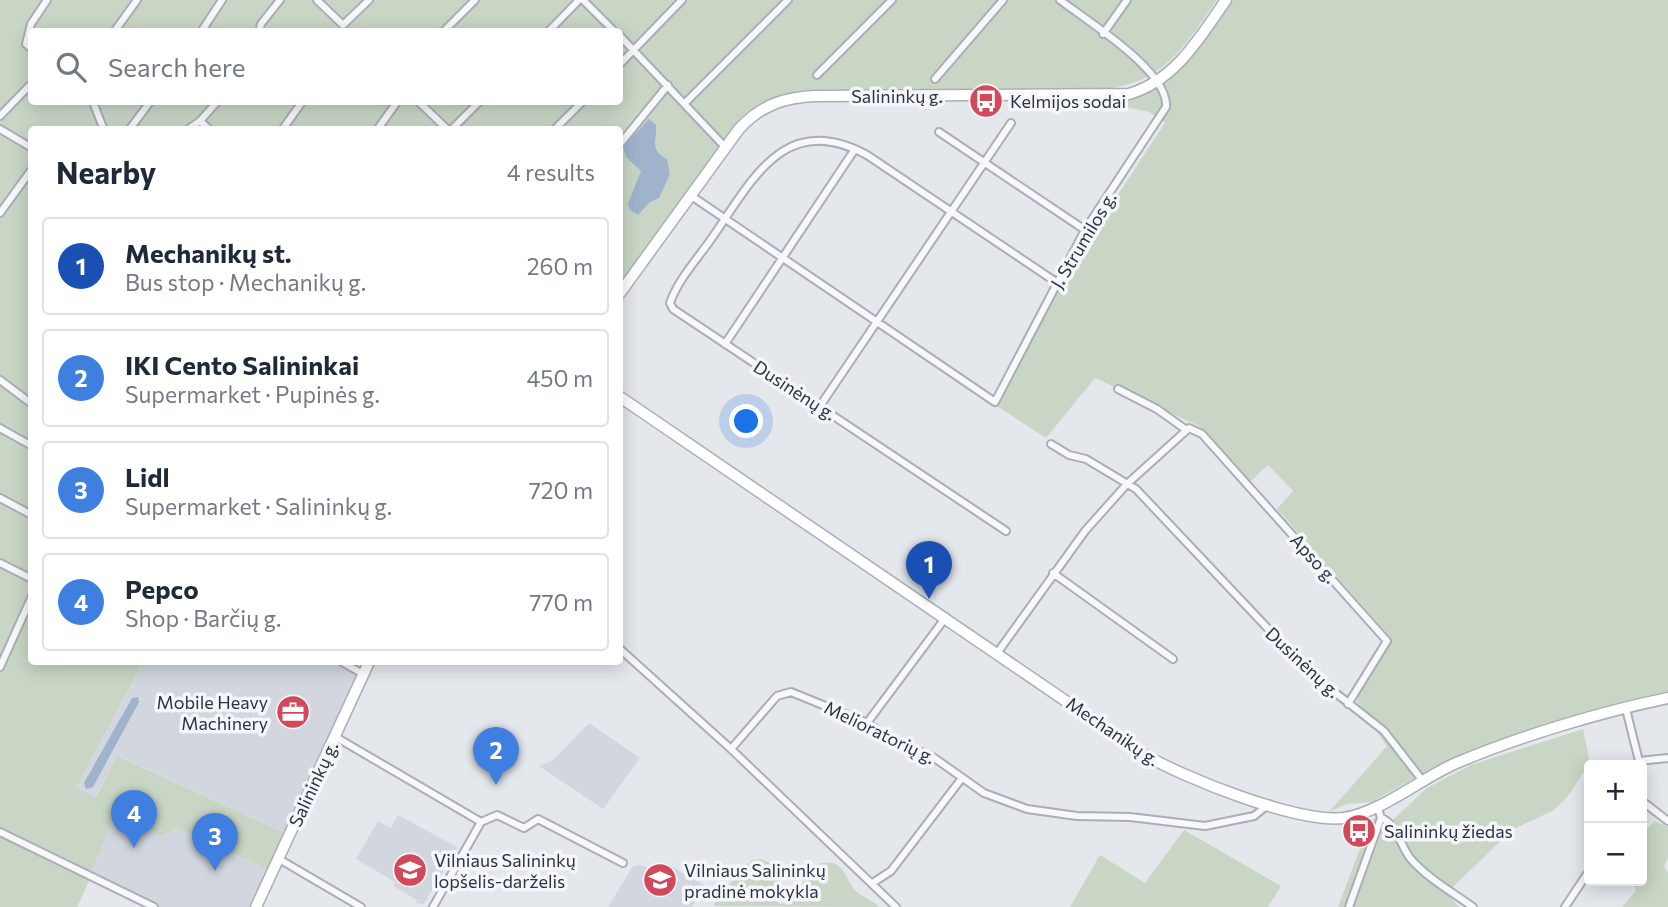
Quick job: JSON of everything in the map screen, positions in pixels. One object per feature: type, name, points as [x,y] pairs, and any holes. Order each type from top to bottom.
[{"type":"main road","name":"Salininkų g.","points":[[623,289],[725,146],[754,114],[774,103],[799,97],[1118,95],[1142,90],[1184,58],[1226,0]]},
{"type":"main road","name":"Mechanikų g.","points":[[623,399],[1158,763],[1187,777],[1269,804],[1336,818],[1350,816],[1479,754],[1668,698]]},
{"type":"main road","name":"Salininkų g.","points":[[256,907],[368,665]]},
{"type":"street","points":[[31,28],[47,0]]},
{"type":"street","points":[[117,28],[137,0]]},
{"type":"street","points":[[204,28],[222,0]]},
{"type":"street","points":[[260,28],[279,0]]},
{"type":"street","points":[[317,0],[343,25],[369,0]]},
{"type":"street","points":[[447,28],[475,0]]},
{"type":"street","points":[[552,28],[581,0],[611,28]]},
{"type":"street","points":[[623,61],[682,0]]},
{"type":"street","points":[[685,103],[788,0]]},
{"type":"street","points":[[817,75],[892,0]]},
{"type":"street","points":[[935,79],[1003,0]]},
{"type":"street","points":[[1060,0],[1158,80]]},
{"type":"street","points":[[1103,34],[1127,0]]},
{"type":"street","points":[[623,39],[725,146]]},
{"type":"street","name":"J. Strumilos g.","points":[[877,322],[995,402],[1085,230],[1164,113],[1165,93],[1158,80]]},
{"type":"street","points":[[623,140],[668,85]]},
{"type":"street","points":[[0,117],[28,87]]},
{"type":"street","points":[[94,105],[102,126]]},
{"type":"street","points":[[132,126],[148,105]]},
{"type":"street","points":[[193,126],[214,105]]},
{"type":"street","points":[[285,126],[300,105]]},
{"type":"street","points":[[380,126],[395,105]]},
{"type":"street","points":[[422,105],[446,126]]},
{"type":"street","points":[[454,126],[476,105]]},
{"type":"street","points":[[558,126],[579,105]]},
{"type":"street","points":[[200,121],[205,126]]},
{"type":"street","points":[[820,406],[1011,123]]},
{"type":"street","points":[[0,129],[28,146]]},
{"type":"street","points":[[939,132],[1085,230]]},
{"type":"street","name":"Dusinėnų g.","points":[[1006,531],[725,345],[673,309],[670,303],[762,167],[790,147],[817,140],[839,142],[855,149],[1056,282]]},
{"type":"street","points":[[725,345],[855,149]]},
{"type":"street","points":[[0,213],[28,174]]},
{"type":"street","points":[[690,195],[877,322]]},
{"type":"street","points":[[0,380],[28,401]]},
{"type":"street","name":"Apso g.","points":[[1118,389],[1157,409],[1185,429],[1202,434],[1387,641],[1348,704]]},
{"type":"street","points":[[0,428],[28,444]]},
{"type":"street","points":[[998,653],[1085,531],[1128,484],[1185,429]]},
{"type":"street","name":"Dusinėnų g.","points":[[1052,444],[1069,454],[1086,459],[1136,489],[1309,672],[1384,731],[1422,780]]},
{"type":"street","points":[[0,498],[28,513]]},
{"type":"street","points":[[0,563],[28,577]]},
{"type":"street","points":[[1053,573],[1173,659]]},
{"type":"street","points":[[0,667],[28,605]]},
{"type":"street","points":[[867,723],[946,617]]},
{"type":"street","points":[[623,652],[732,749],[896,907]]},
{"type":"street","points":[[347,665],[363,674]]},
{"type":"street","name":"Melioratorių g.","points":[[732,749],[769,704],[784,693],[802,695],[867,723],[889,738],[933,757],[962,779],[1006,803],[1077,816],[1130,817],[1217,825],[1254,816],[1269,804]]},
{"type":"street","points":[[1626,709],[1636,760]]},
{"type":"street","points":[[334,736],[481,822]]},
{"type":"street","points":[[1647,761],[1668,758]]},
{"type":"street","points":[[874,883],[891,871],[962,779]]},
{"type":"street","points":[[1349,907],[1381,818],[1377,805]]},
{"type":"street","points":[[1647,805],[1668,821]]},
{"type":"street","points":[[433,907],[481,822],[497,815],[524,828],[538,818],[623,863]]},
{"type":"street","points":[[1381,818],[1388,821],[1410,858],[1473,907]]},
{"type":"street","points":[[0,832],[155,907]]},
{"type":"street","points":[[279,859],[361,907]]},
{"type":"street","points":[[1565,907],[1584,878]]},
{"type":"shaded area","points":[[136,665],[354,665],[359,668],[285,833],[119,756],[94,798],[76,788],[141,668]]},
{"type":"shaded area","points":[[589,723],[640,758],[603,809],[539,766],[553,760]]},
{"type":"shaded area","points":[[117,813],[162,836],[176,828],[267,869],[249,907],[160,907],[91,871]]},
{"type":"shaded area","name":"Vilniaus Salininkų lopšelis-darželis","points":[[398,815],[457,847],[424,904],[416,903],[417,900],[393,886],[395,882],[356,859],[378,821],[391,828]]},
{"type":"shaded area","name":"Vilniaus Salininkų pradinė mokykla","points":[[666,863],[704,885],[692,907],[608,907],[633,866],[642,865],[659,874]]},
{"type":"green space","points":[[0,0],[1217,0],[1185,44],[1162,68],[1131,83],[1112,88],[801,90],[771,99],[741,119],[623,280],[623,126],[28,126],[28,665],[141,667],[76,788],[95,798],[118,756],[285,833],[267,869],[176,828],[162,836],[117,813],[91,871],[88,870],[90,879],[77,907],[0,907]]},
{"type":"green space","points":[[1233,0],[1668,0],[1668,693],[1504,741],[1430,770],[1371,802],[1347,804],[1329,812],[1387,746],[1358,705],[1357,696],[1392,639],[1277,509],[1293,491],[1268,465],[1251,481],[1199,426],[1095,378],[1046,438],[997,406],[1066,274],[1165,123],[1149,112],[1099,101],[1146,91],[1164,81],[1192,55]]},
{"type":"green space","points":[[1583,729],[1589,758],[1584,760],[1584,772],[1566,799],[1552,811],[1512,830],[1453,887],[1450,897],[1459,907],[1354,907],[1383,829],[1427,788],[1471,765]]},
{"type":"green space","points":[[1375,818],[1376,823],[1345,907],[1338,907],[1362,843],[1348,835],[1363,830]]},
{"type":"green space","points":[[1655,821],[1668,827],[1668,858],[1664,866],[1668,873],[1668,907],[1622,907],[1636,891],[1634,886],[1647,886],[1647,829]]},
{"type":"green space","points":[[1184,830],[1281,886],[1268,907],[1070,907],[1100,855],[1145,883]]},
{"type":"green space","points":[[761,859],[775,865],[782,872],[775,900],[780,904],[787,903],[815,865],[833,863],[842,869],[856,891],[879,907],[714,906],[716,899],[752,860]]},
{"type":"water","points":[[649,119],[656,125],[656,149],[667,159],[670,174],[659,198],[650,202],[638,215],[630,210],[628,203],[641,171],[626,157],[623,147]]},
{"type":"water","points":[[138,697],[139,702],[93,787],[86,789],[84,783],[132,698]]},
{"type":"place","name":"Kelmijos sodai","points":[[986,101]]},
{"type":"place","name":"Mechanikų st.","points":[[929,599]]},
{"type":"place","name":"Mobile Heavy Machinery","points":[[293,712]]},
{"type":"place","name":"IKI Cento Salininkai","points":[[496,785]]},
{"type":"place","name":"Salininkų žiedas","points":[[1359,831]]},
{"type":"place","name":"Pepco","points":[[134,848]]},
{"type":"place","name":"Vilniaus Salininkų lopšelis-darželis","points":[[410,870]]},
{"type":"place","name":"Lidl","points":[[215,871]]},
{"type":"place","name":"Vilniaus Salininkų pradinė mokykla","points":[[660,880]]}]
